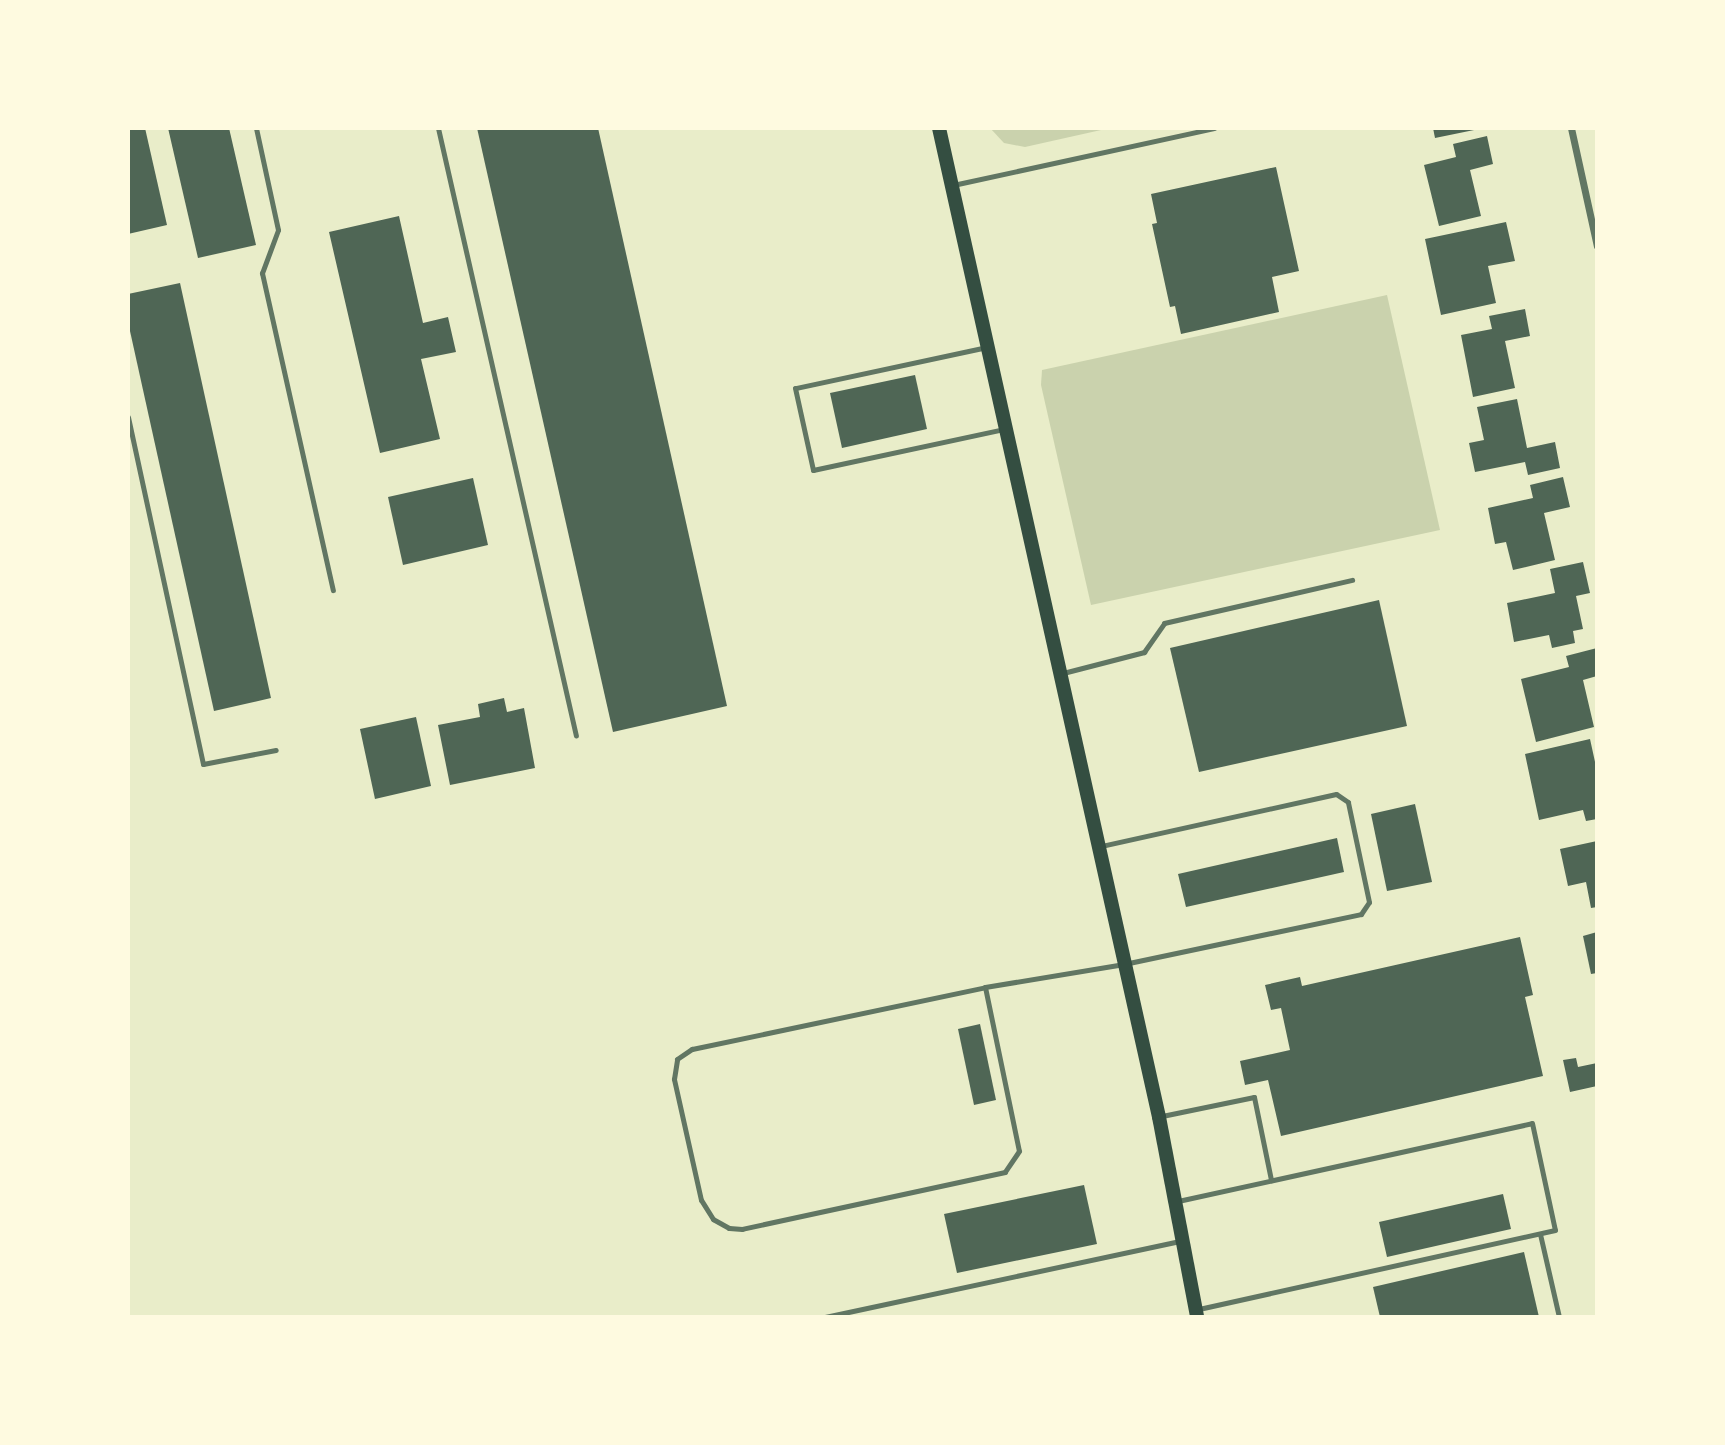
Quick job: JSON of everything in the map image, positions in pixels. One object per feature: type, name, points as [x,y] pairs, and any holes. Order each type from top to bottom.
[{"type":"main road","points":[[939,128],[1159,1117],[1197,1313]]},
{"type":"street","points":[[1571,128],[1597,246]]},
{"type":"lane","points":[[256,128],[278,230],[262,273],[333,590]]},
{"type":"lane","points":[[438,128],[576,736]]},
{"type":"lane","points":[[951,185],[1213,128]]},
{"type":"lane","points":[[987,347],[796,388],[813,470],[1005,429]]},
{"type":"lane","points":[[128,417],[203,764],[276,750]]},
{"type":"lane","points":[[1060,673],[1144,652],[1164,623],[1352,580]]},
{"type":"lane","points":[[985,987],[1019,1151],[1014,1163],[988,1176],[729,1228],[713,1219],[701,1200],[674,1079],[677,1059],[692,1049],[985,987],[1124,964],[1361,914],[1368,902],[1348,802],[1336,794],[1098,847]]},
{"type":"lane","points":[[1159,1117],[1254,1097],[1271,1180]]},
{"type":"lane","points":[[1175,1201],[1532,1123],[1555,1230],[1197,1313]]},
{"type":"lane","points":[[1540,1234],[1559,1317]]},
{"type":"lane","points":[[825,1317],[1183,1241]]},
{"type":"green space","points":[[990,128],[1110,128],[1025,147],[1004,143]]},
{"type":"green space","points":[[1387,295],[1440,530],[1091,605],[1041,385],[1042,370]]},
{"type":"building","points":[[128,128],[145,128],[167,225],[128,234]]},
{"type":"building","points":[[168,128],[229,128],[256,245],[198,258]]},
{"type":"building","points":[[477,128],[598,128],[727,706],[613,732]]},
{"type":"building","points":[[1433,128],[1479,128],[1479,129],[1435,138]]},
{"type":"building","points":[[1487,136],[1493,164],[1470,170],[1481,216],[1439,226],[1424,165],[1456,157],[1453,144]]},
{"type":"building","points":[[1276,167],[1299,271],[1272,277],[1279,312],[1181,334],[1175,306],[1170,307],[1152,224],[1157,223],[1151,194]]},
{"type":"building","points":[[399,216],[423,323],[448,317],[456,352],[421,359],[440,439],[380,453],[329,232]]},
{"type":"building","points":[[1506,222],[1515,261],[1488,266],[1496,303],[1441,315],[1425,239]]},
{"type":"building","points":[[180,283],[271,698],[214,711],[128,322],[128,294]]},
{"type":"building","points":[[1525,309],[1530,336],[1505,341],[1515,388],[1473,397],[1461,335],[1492,329],[1489,316]]},
{"type":"building","points":[[915,375],[927,429],[842,448],[830,393]]},
{"type":"building","points":[[1517,399],[1527,448],[1555,442],[1560,468],[1528,475],[1525,462],[1475,472],[1469,443],[1484,440],[1477,407]]},
{"type":"building","points":[[1563,477],[1570,507],[1544,513],[1555,560],[1513,570],[1506,542],[1495,544],[1488,508],[1533,498],[1530,485]]},
{"type":"building","points":[[473,478],[488,545],[403,565],[388,497]]},
{"type":"building","points":[[1583,562],[1590,593],[1576,596],[1583,629],[1573,631],[1575,643],[1552,648],[1549,635],[1514,642],[1507,603],[1555,593],[1550,569]]},
{"type":"building","points":[[1379,600],[1407,726],[1199,772],[1170,648]]},
{"type":"building","points":[[1597,648],[1597,676],[1583,680],[1594,727],[1536,742],[1521,679],[1569,667],[1566,656]]},
{"type":"building","points":[[504,698],[507,712],[524,708],[535,768],[450,785],[438,725],[480,717],[478,704]]},
{"type":"building","points":[[416,717],[431,786],[375,799],[360,729]]},
{"type":"building","points":[[1590,739],[1597,771],[1597,819],[1586,821],[1583,810],[1539,820],[1525,754]]},
{"type":"building","points":[[1415,804],[1432,882],[1387,891],[1371,814]]},
{"type":"building","points":[[1337,838],[1344,872],[1186,907],[1178,874]]},
{"type":"building","points":[[1597,841],[1597,907],[1591,908],[1586,882],[1568,886],[1560,849]]},
{"type":"building","points":[[1597,932],[1597,973],[1591,974],[1583,936]]},
{"type":"building","points":[[1520,937],[1533,995],[1525,997],[1543,1076],[1281,1136],[1268,1080],[1245,1085],[1240,1061],[1290,1050],[1281,1008],[1271,1010],[1265,985],[1300,977],[1302,986]]},
{"type":"building","points":[[980,1024],[996,1100],[974,1105],[958,1029]]},
{"type":"building","points":[[1576,1058],[1578,1067],[1597,1063],[1597,1086],[1570,1092],[1563,1060]]},
{"type":"building","points":[[1084,1185],[1097,1244],[957,1273],[944,1214]]},
{"type":"building","points":[[1503,1194],[1511,1229],[1387,1257],[1379,1222]]},
{"type":"building","points":[[1524,1252],[1539,1317],[1380,1317],[1373,1287]]}]
